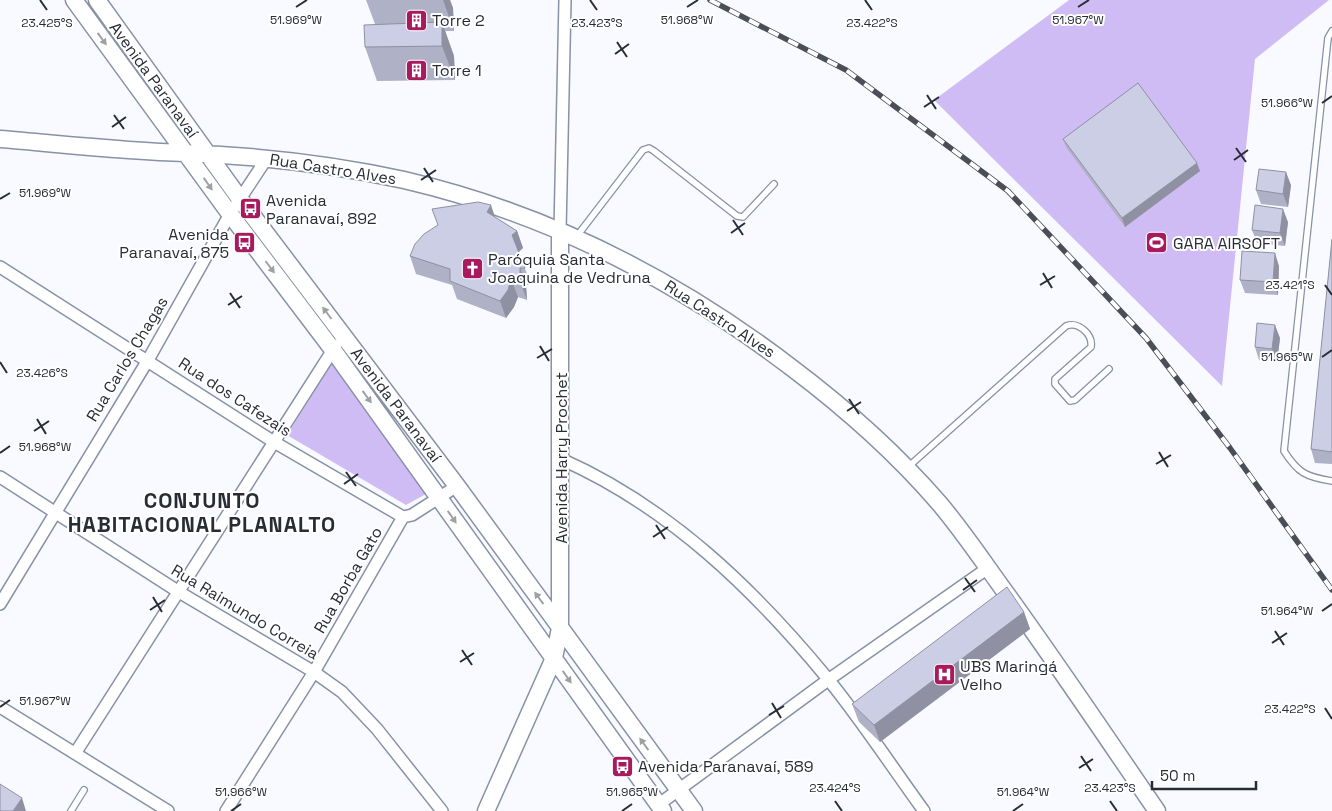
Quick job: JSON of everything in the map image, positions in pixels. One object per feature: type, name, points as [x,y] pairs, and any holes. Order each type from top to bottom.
[{"type":"street","name":"Avenida Paranavaí","points":[[74,0],[230,214],[333,350],[661,808]]},
{"type":"street","name":"Avenida Paranavaí","points":[[97,0],[206,153],[457,486],[694,811]]},
{"type":"street","name":"Avenida Harry Prochet","points":[[486,811],[554,658],[560,628],[560,231],[565,0]]},
{"type":"street","name":"Rua Castro Alves","points":[[0,139],[267,158],[345,169],[452,192],[560,231],[664,282],[714,312],[829,396],[883,443],[939,504],[988,568],[1158,811]]},
{"type":"street","name":"Rua Carlos Chagas","points":[[0,604],[148,360],[230,214],[267,158]]},
{"type":"street","name":"Rua dos Cafezais","points":[[0,267],[274,442],[403,517]]},
{"type":"street","points":[[76,752],[343,334]]},
{"type":"street","points":[[561,459],[600,476],[656,511],[714,558],[773,617],[828,680],[924,811]]},
{"type":"street","name":"Rua Raimundo Correia","points":[[0,477],[56,511],[179,592],[314,672],[342,692],[377,729],[442,811]]},
{"type":"street","points":[[403,517],[412,515],[457,486]]},
{"type":"street","name":"Rua Borba Gato","points":[[226,811],[314,672],[403,517]]},
{"type":"street","points":[[661,808],[677,789],[988,568]]},
{"type":"street","points":[[0,707],[76,752],[168,811]]},
{"type":"lane","points":[[1332,31],[1328,38],[1284,451],[1294,467],[1311,478],[1332,481]]},
{"type":"lane","points":[[576,238],[643,150],[649,148],[737,216],[743,217],[774,184]]},
{"type":"lane","points":[[906,468],[1066,326],[1072,323],[1090,337],[1091,347],[1055,379],[1055,384],[1070,401],[1075,400],[1109,369]]},
{"type":"lane","points":[[71,811],[84,790]]},
{"type":"shaded area","name":"GARA AIRSOFT","points":[[1069,0],[1329,0],[1255,59],[1222,386],[934,100]]},
{"type":"shaded area","points":[[334,360],[426,494],[406,505],[287,435]]},
{"type":"building","points":[[442,22],[442,46],[365,47],[364,25]]},
{"type":"building","points":[[1138,83],[1197,163],[1122,218],[1063,139]]},
{"type":"building","points":[[1259,169],[1286,172],[1283,194],[1256,190]]},
{"type":"building","name":"Paróquia Santa Joaquina de Vedruna","points":[[478,202],[491,205],[487,212],[517,231],[512,235],[525,268],[520,268],[520,282],[511,279],[508,290],[500,301],[450,281],[450,269],[410,256],[415,244],[424,234],[438,225],[432,209]]},
{"type":"building","points":[[1255,205],[1283,209],[1280,233],[1252,230]]},
{"type":"building","points":[[1332,239],[1332,452],[1311,449]]},
{"type":"building","points":[[1242,251],[1275,253],[1273,282],[1240,280]]},
{"type":"building","points":[[1257,323],[1275,325],[1272,349],[1255,347]]},
{"type":"building","points":[[1007,587],[1024,612],[874,725],[852,704]]},
{"type":"building","points":[[0,784],[22,798],[13,811],[0,811]]},
{"type":"railway","points":[[710,0],[846,70],[1008,191],[1146,338],[1230,448],[1332,590]]},
{"type":"place","name":"Torre 2","points":[[416,20]]},
{"type":"place","name":"Torre 1","points":[[416,70]]},
{"type":"place","name":"Avenida Paranavaí, 892","points":[[250,209]]},
{"type":"place","name":"Avenida Paranavaí, 875","points":[[245,243]]},
{"type":"place","name":"GARA AIRSOFT","points":[[1157,243]]},
{"type":"place","name":"Paróquia Santa Joaquina de Vedruna","points":[[472,268]]},
{"type":"place","name":"UBS Maringá Velho","points":[[944,675]]},
{"type":"place","name":"Avenida Paranavaí, 589","points":[[622,766]]},
{"type":"district","name":"CONJUNTO HABITACIONAL PLANALTO","points":[[202,512]]}]
